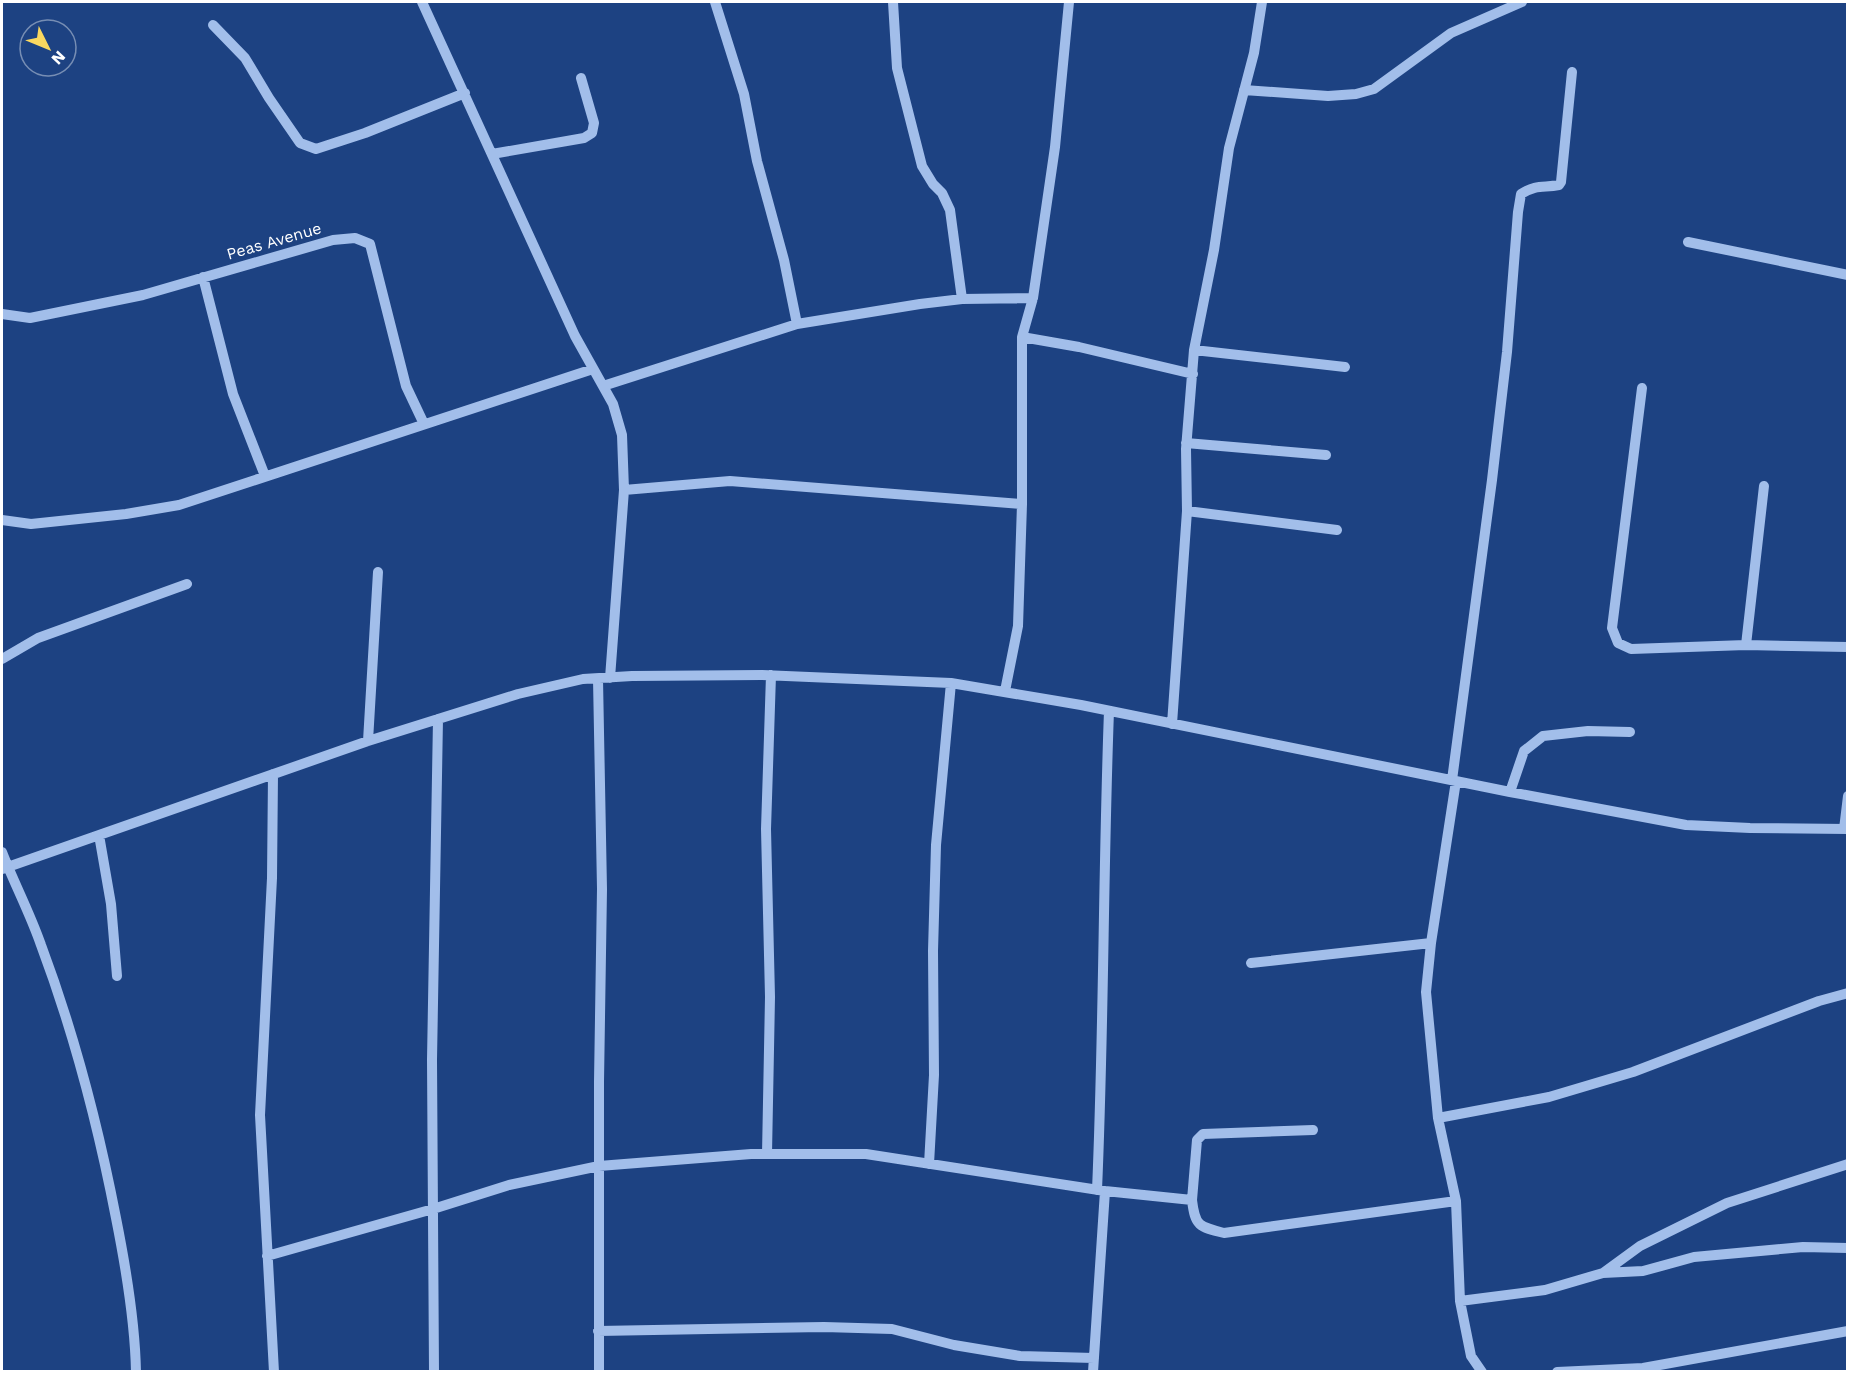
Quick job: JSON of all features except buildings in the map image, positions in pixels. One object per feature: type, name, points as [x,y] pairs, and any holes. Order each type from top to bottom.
[{"type":"street","points":[[422,2],[575,336],[612,404],[622,435],[624,490],[610,678]]},
{"type":"street","points":[[715,2],[744,94],[757,161],[784,260],[797,324]]},
{"type":"street","points":[[893,2],[897,68],[922,166],[933,184],[942,193],[950,210],[962,299]]},
{"type":"street","points":[[1005,691],[1018,626],[1022,504],[1022,338],[1033,298],[1055,147],[1069,2]]},
{"type":"street","points":[[1172,724],[1187,511],[1186,443],[1194,351],[1214,250],[1229,148],[1254,52],[1262,2]]},
{"type":"street","points":[[1244,90],[1328,96],[1356,94],[1374,89],[1451,33],[1522,2]]},
{"type":"street","points":[[213,25],[245,58],[300,143],[316,149],[365,133],[465,93]]},
{"type":"street","points":[[1481,1371],[1471,1356],[1460,1301],[1456,1201],[1438,1118],[1426,992],[1492,480],[1507,352],[1521,194],[1542,185],[1559,186],[1561,182],[1572,72]]},
{"type":"street","points":[[492,153],[584,138],[592,133],[594,123],[581,78]]},
{"type":"street","name":"Peas Avenue","points":[[2,315],[30,318],[142,295],[333,240],[355,238],[370,244],[406,386],[424,424]]},
{"type":"street","points":[[1688,242],[1848,275]]},
{"type":"street","points":[[203,277],[233,394],[265,476]]},
{"type":"street","points":[[603,386],[797,324],[962,299],[1033,298]]},
{"type":"street","points":[[1022,338],[1079,347],[1192,374]]},
{"type":"street","points":[[1194,351],[1345,367]]},
{"type":"street","points":[[2,520],[31,524],[126,514],[179,505],[593,369]]},
{"type":"street","points":[[1642,388],[1612,628],[1618,643],[1631,649],[1746,645],[1848,647]]},
{"type":"street","points":[[1186,443],[1326,456]]},
{"type":"street","points":[[624,490],[730,481],[1022,504]]},
{"type":"street","points":[[1746,645],[1764,486]]},
{"type":"street","points":[[1187,511],[1337,530]]},
{"type":"street","points":[[368,741],[378,572]]},
{"type":"street","points":[[2,659],[38,638],[187,584]]},
{"type":"street","points":[[767,1154],[770,998],[766,829],[771,675]]},
{"type":"street","points":[[4,868],[368,741],[438,719],[518,694],[583,680],[610,678],[771,675],[951,683],[1005,691],[1686,825],[1846,829],[1848,796]]},
{"type":"street","points":[[598,679],[602,889],[599,1371]]},
{"type":"street","points":[[929,1164],[934,1075],[933,951],[936,845],[951,683]]},
{"type":"street","points":[[1094,1371],[1101,1191],[1104,836],[1108,711]]},
{"type":"street","points":[[434,1371],[433,919],[438,719]]},
{"type":"street","points":[[1510,792],[1524,751],[1543,736],[1588,731],[1630,732]]},
{"type":"street","points":[[273,774],[272,878],[260,1115],[274,1371]]},
{"type":"street","points":[[99,835],[111,904],[117,976]]},
{"type":"street","points":[[2,852],[4,868],[40,942],[60,999],[102,1150],[123,1257],[135,1340],[136,1371]]},
{"type":"street","points":[[1251,963],[1431,943]]},
{"type":"street","points":[[1438,1118],[1549,1097],[1633,1072],[1819,1001],[1848,993]]},
{"type":"street","points":[[1313,1130],[1203,1134],[1197,1140],[1192,1200],[1194,1219],[1202,1228],[1224,1233],[1456,1201]]},
{"type":"street","points":[[267,1256],[509,1185],[599,1166],[767,1154],[866,1154],[1101,1191],[1192,1200]]},
{"type":"street","points":[[1603,1273],[1640,1246],[1727,1203],[1848,1164]]},
{"type":"street","points":[[1460,1301],[1545,1290],[1603,1273],[1643,1271],[1694,1257],[1803,1247],[1848,1248]]},
{"type":"street","points":[[598,1331],[824,1326],[892,1329],[954,1345],[1020,1356],[1094,1358]]},
{"type":"street","points":[[1557,1371],[1643,1368],[1848,1331]]},
{"type":"street","points":[[1476,1371],[1481,1371]]}]
